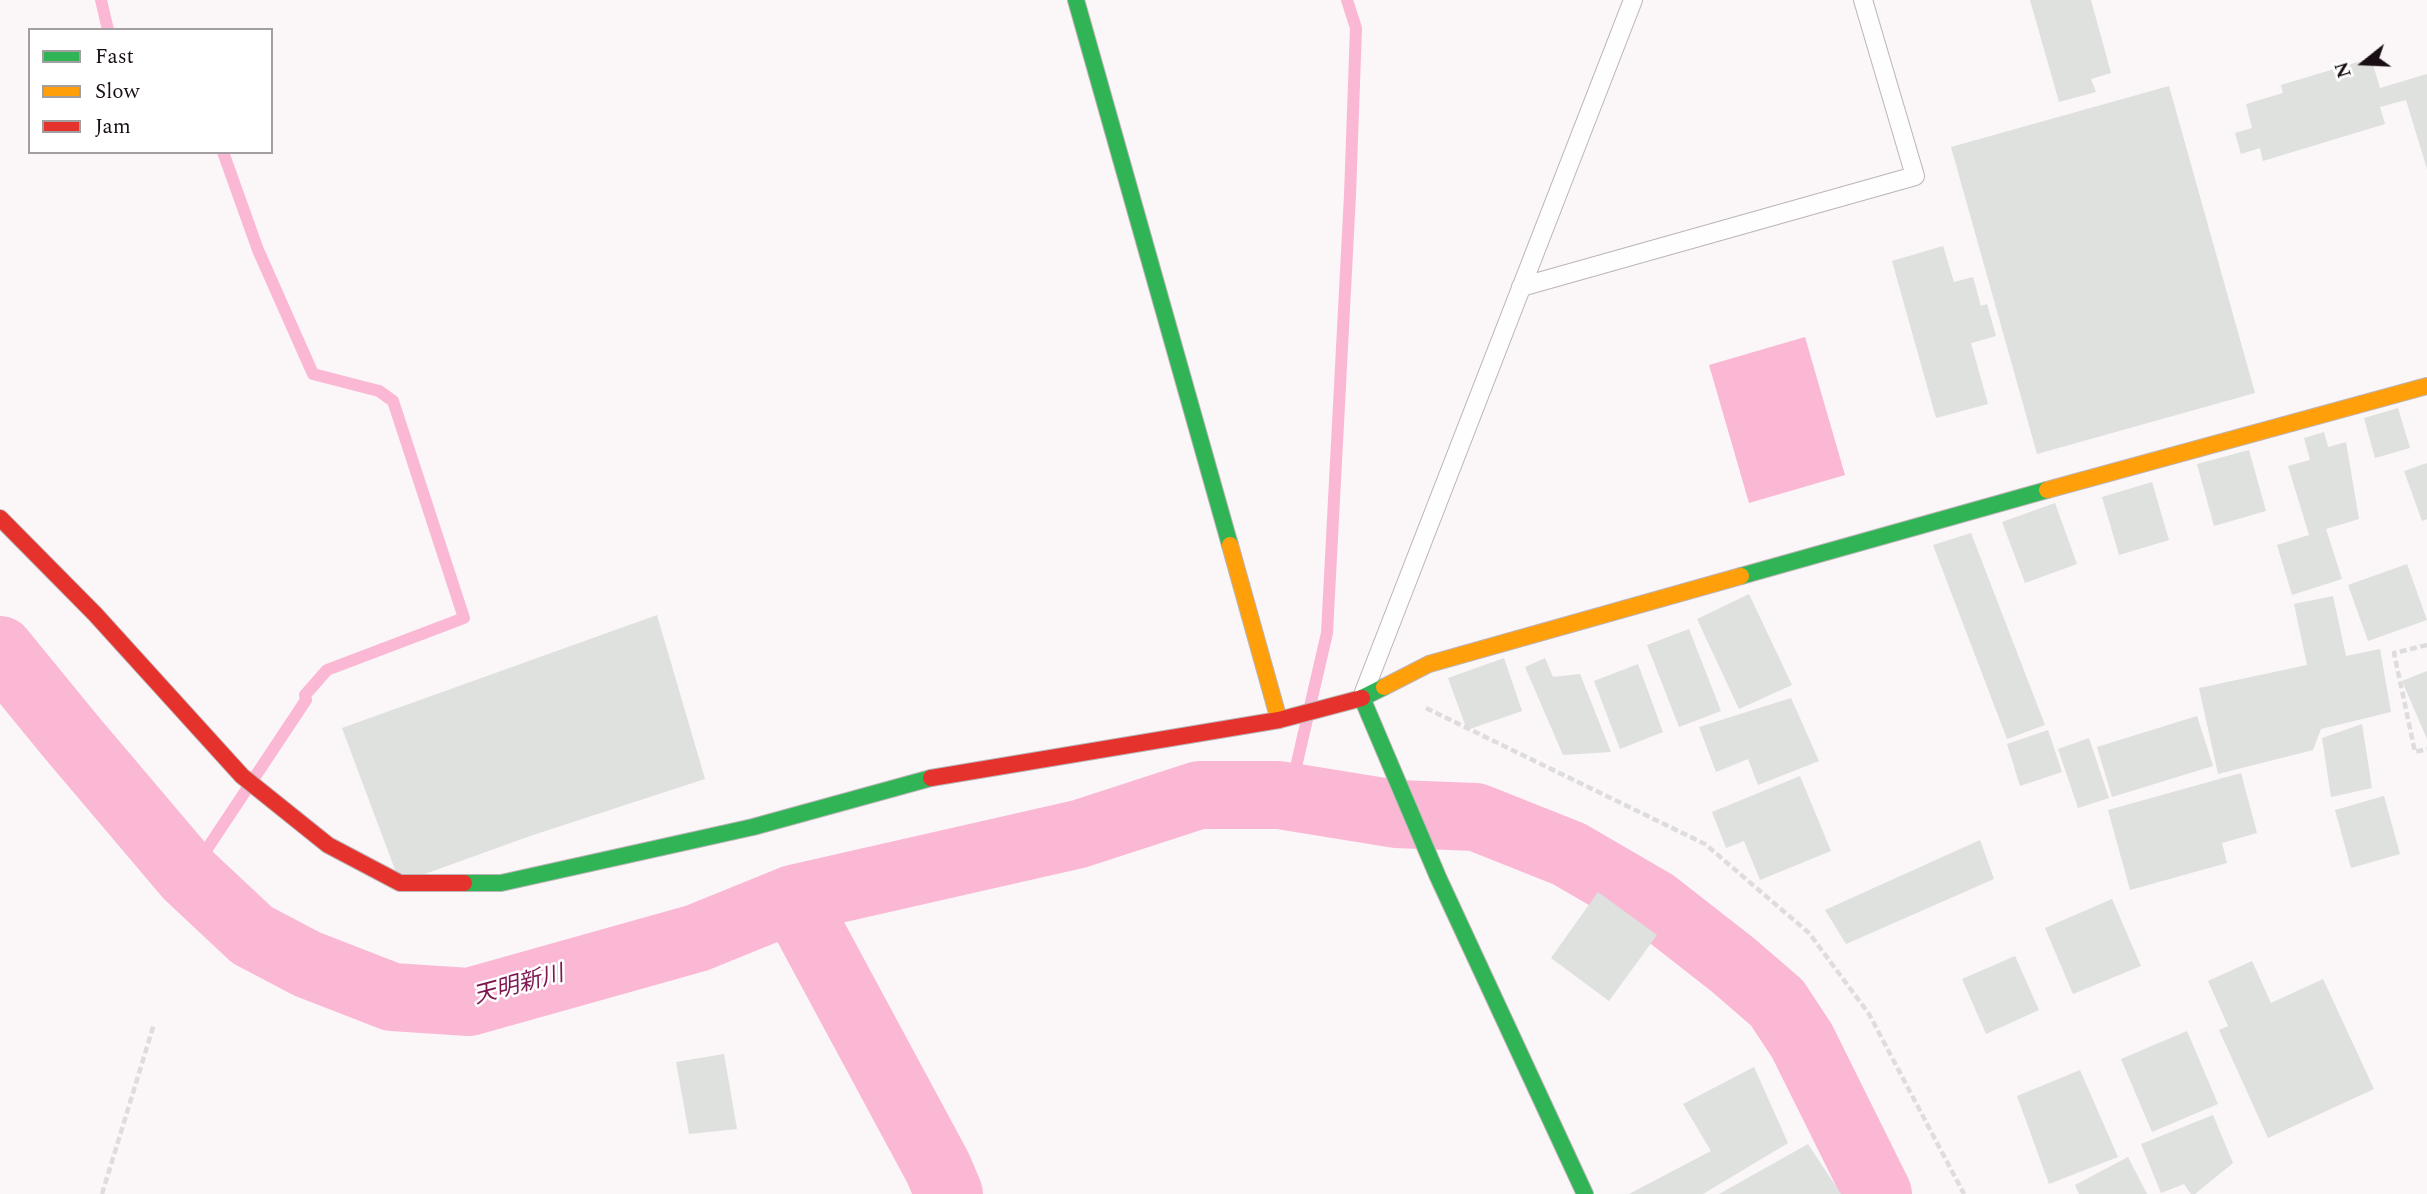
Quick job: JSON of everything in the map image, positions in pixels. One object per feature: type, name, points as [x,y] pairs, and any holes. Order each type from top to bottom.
[{"type":"street","points":[[1076,0],[1279,720]]},
{"type":"street","points":[[0,518],[95,614],[242,776],[328,845],[400,883],[501,883],[753,827],[921,780],[1279,720],[1362,698],[1429,664],[2194,448],[2427,386]]},
{"type":"street","points":[[1362,698],[1438,877],[1585,1194]]},
{"type":"lane","points":[[1362,698],[1633,0]]},
{"type":"lane","points":[[1521,286],[1915,176],[1863,0]]},
{"type":"path","points":[[2427,645],[2394,653],[2415,752],[2427,749]]},
{"type":"path","points":[[1425,708],[1705,844],[1809,933],[1869,1014],[1964,1194]]},
{"type":"path","points":[[102,1194],[154,1024]]},
{"type":"shaded area","points":[[1805,337],[1845,475],[1749,503],[1709,365]]},
{"type":"shaded area","points":[[837,1002],[952,1194],[921,1194],[890,1129]]},
{"type":"building","points":[[2030,0],[2091,0],[2111,73],[2091,79],[2096,92],[2059,102]]},
{"type":"building","points":[[2371,58],[2380,88],[2427,74],[2427,169],[2406,100],[2380,107],[2385,124],[2263,161],[2260,148],[2241,154],[2235,133],[2252,128],[2246,104],[2283,93],[2281,85]]},
{"type":"building","points":[[2169,86],[2255,393],[2037,454],[1951,147]]},
{"type":"building","points":[[1943,246],[1954,282],[1973,277],[1981,306],[1987,304],[1996,336],[1971,343],[1988,404],[1936,418],[1892,261]]},
{"type":"building","points":[[2398,408],[2410,448],[2375,458],[2364,418]]},
{"type":"building","points":[[2324,432],[2328,447],[2346,442],[2359,519],[2326,529],[2342,579],[2292,595],[2277,545],[2309,535],[2288,466],[2310,460],[2304,438]]},
{"type":"building","points":[[2249,450],[2266,511],[2214,526],[2197,464]]},
{"type":"building","points":[[2427,463],[2427,519],[2422,521],[2404,471]]},
{"type":"building","points":[[2152,482],[2169,540],[2119,555],[2102,497]]},
{"type":"building","points":[[2055,503],[2077,564],[2025,583],[2002,522]]},
{"type":"building","points":[[1971,533],[2045,725],[2007,739],[1933,545]]},
{"type":"building","points":[[2407,564],[2427,620],[2368,641],[2348,585]]},
{"type":"building","points":[[1749,594],[1792,685],[1739,709],[1697,619]]},
{"type":"building","points":[[2333,596],[2346,656],[2380,649],[2391,712],[2321,729],[2313,750],[2218,774],[2199,688],[2307,665],[2294,604]]},
{"type":"building","points":[[657,615],[705,779],[530,836],[400,883],[342,728]]},
{"type":"building","points":[[1689,629],[1721,711],[1679,727],[1647,645]]},
{"type":"building","points":[[1504,658],[1522,711],[1467,730],[1448,678]]},
{"type":"building","points":[[1545,658],[1553,677],[1580,674],[1611,752],[1563,755],[1525,667]]},
{"type":"building","points":[[1638,664],[1663,732],[1620,749],[1594,681]]},
{"type":"building","points":[[2427,671],[2427,739],[2402,681]]},
{"type":"building","points":[[1791,698],[1819,761],[1758,785],[1748,759],[1716,772],[1699,727]]},
{"type":"building","points":[[2197,716],[2213,766],[2112,797],[2097,747]]},
{"type":"building","points":[[2362,724],[2372,788],[2331,797],[2322,738]]},
{"type":"building","points":[[2048,730],[2062,772],[2020,786],[2007,744]]},
{"type":"building","points":[[2089,738],[2109,798],[2078,808],[2058,749]]},
{"type":"building","points":[[2241,773],[2257,833],[2222,843],[2227,863],[2130,890],[2108,810]]},
{"type":"building","points":[[1800,776],[1831,851],[1760,880],[1744,841],[1726,848],[1712,812]]},
{"type":"building","points":[[2384,796],[2400,854],[2351,868],[2335,810]]},
{"type":"building","points":[[1980,840],[1994,879],[1846,944],[1825,910]]},
{"type":"building","points":[[1598,892],[1657,935],[1609,1001],[1551,958]]},
{"type":"building","points":[[2112,899],[2141,966],[2073,994],[2045,928]]},
{"type":"building","points":[[2015,956],[2039,1010],[1986,1034],[1962,979]]},
{"type":"building","points":[[2252,961],[2271,1003],[2323,979],[2374,1089],[2268,1138],[2219,1030],[2228,1026],[2208,981]]},
{"type":"building","points":[[2187,1031],[2218,1104],[2152,1132],[2121,1059]]},
{"type":"building","points":[[724,1054],[737,1129],[689,1134],[676,1062]]},
{"type":"building","points":[[1754,1067],[1788,1143],[1703,1194],[1629,1194],[1711,1151],[1683,1104]]},
{"type":"building","points":[[2080,1070],[2118,1157],[2049,1184],[2017,1096]]},
{"type":"building","points":[[2213,1115],[2233,1163],[2195,1194],[2191,1194],[2184,1184],[2161,1193],[2141,1144]]},
{"type":"building","points":[[1808,1144],[1841,1194],[1719,1194]]},
{"type":"building","points":[[2128,1157],[2147,1194],[2079,1194],[2075,1185]]},
{"type":"waterway","points":[[101,0],[108,28]]},
{"type":"waterway","points":[[1279,795],[1289,797],[1327,633],[1356,28],[1347,0]]},
{"type":"waterway","points":[[189,876],[306,700],[305,695],[327,670],[464,618],[393,401],[379,391],[313,374],[258,250],[224,154]]},
{"type":"waterway","points":[[0,650],[189,876],[252,935],[307,964],[392,997],[469,1002],[697,938],[793,899],[1079,834],[1199,795],[1279,795],[1396,814],[1476,817],[1569,854],[1655,904],[1777,1003],[1802,1041],[1878,1194]]},
{"type":"waterway","name":"天明新川","points":[[793,899],[938,1168],[949,1194]]},
{"type":"traffic: fast","points":[[1076,0],[1230,545]]},
{"type":"traffic: fast","points":[[1741,576],[2047,490]]},
{"type":"traffic: fast","points":[[1384,687],[1362,698],[1438,877],[1585,1194]]},
{"type":"traffic: fast","points":[[464,883],[501,883],[753,827],[931,778]]},
{"type":"traffic: slow","points":[[2047,490],[2427,386]]},
{"type":"traffic: slow","points":[[1230,545],[1279,720]]},
{"type":"traffic: slow","points":[[1384,687],[1429,664],[1741,576]]},
{"type":"traffic: jam","points":[[0,518],[95,614],[242,776],[328,845],[400,883],[464,883]]},
{"type":"traffic: jam","points":[[931,778],[1279,720],[1362,698]]}]
